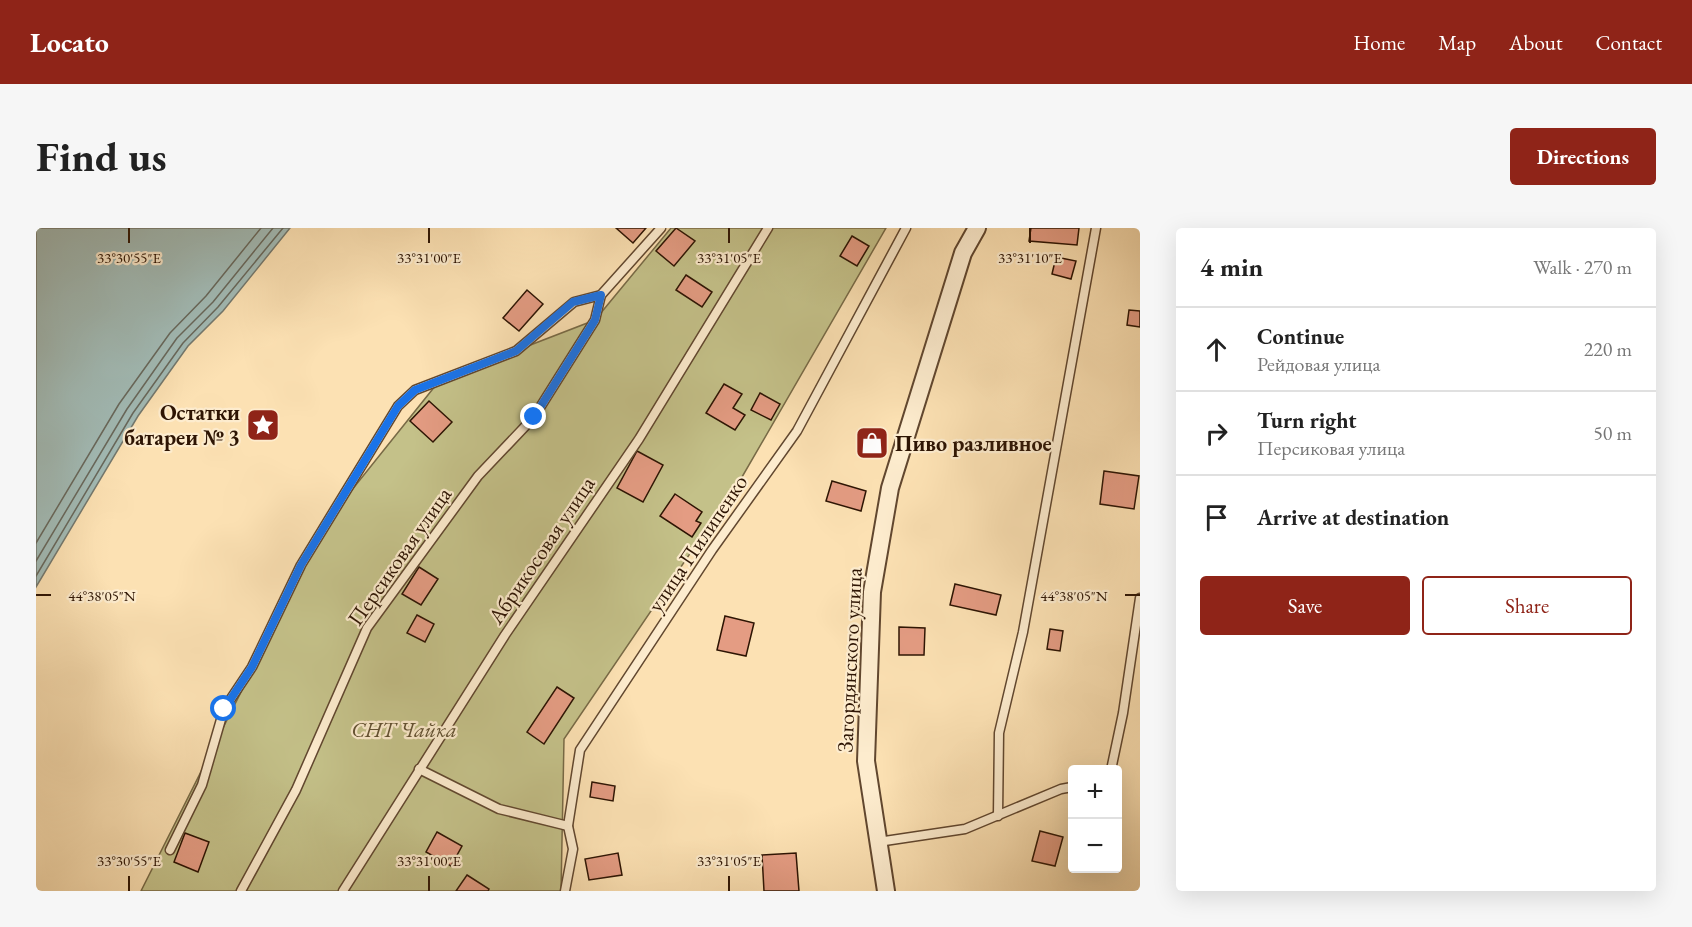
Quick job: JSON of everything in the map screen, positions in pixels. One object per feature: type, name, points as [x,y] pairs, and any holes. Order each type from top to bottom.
[{"type":"street","name":"Загордянского улица","points":[[886,891],[866,761],[872,592],[890,488],[963,253],[975,228]]},
{"type":"lane","points":[[170,850],[202,785],[224,709],[252,667],[301,565],[398,406],[415,390],[516,351],[573,302],[601,295],[660,228]]},
{"type":"lane","name":"Абрикосовая улица","points":[[343,891],[418,769],[505,635],[639,439],[768,228]]},
{"type":"lane","name":"улица Пилипенко","points":[[565,891],[573,849],[568,826],[580,750],[712,550],[797,431],[906,228]]},
{"type":"lane","points":[[998,816],[999,733],[1023,632],[1096,228]]},
{"type":"lane","name":"Персиковая улица","points":[[241,891],[296,790],[367,628],[478,476],[534,417],[595,320],[601,295]]},
{"type":"lane","points":[[1112,765],[1123,713],[1140,598]]},
{"type":"lane","points":[[418,769],[499,809],[568,826]]},
{"type":"lane","points":[[878,843],[965,829],[1068,788]]},
{"type":"green space","name":"СНТ Чайка","points":[[671,228],[886,228],[742,477],[564,739],[561,891],[141,891],[327,521],[440,380],[595,320]]},
{"type":"water","points":[[36,228],[290,228],[223,311],[188,346],[138,416],[36,587]]},
{"type":"building","points":[[616,228],[646,228],[633,243]]},
{"type":"building","points":[[676,228],[695,241],[674,266],[656,251]]},
{"type":"building","points":[[1031,228],[1079,228],[1077,245],[1029,241]]},
{"type":"building","points":[[852,236],[869,246],[857,266],[840,256]]},
{"type":"building","points":[[1056,257],[1076,261],[1071,279],[1052,274]]},
{"type":"building","points":[[686,275],[712,292],[702,307],[676,290]]},
{"type":"building","points":[[527,290],[543,304],[519,331],[503,318]]},
{"type":"building","points":[[1129,310],[1140,311],[1140,327],[1127,325]]},
{"type":"building","points":[[724,384],[742,394],[733,408],[745,415],[735,430],[706,413]]},
{"type":"building","points":[[760,393],[780,404],[771,420],[751,410]]},
{"type":"building","points":[[429,401],[452,422],[433,442],[410,421]]},
{"type":"building","points":[[871,435],[878,436],[875,453],[868,451]]},
{"type":"building","points":[[637,451],[663,465],[643,502],[617,488]]},
{"type":"building","points":[[1104,471],[1139,476],[1134,509],[1100,504]]},
{"type":"building","points":[[832,481],[866,491],[861,511],[826,501]]},
{"type":"building","points":[[675,494],[702,512],[696,521],[701,523],[692,537],[660,516]]},
{"type":"building","points":[[419,567],[438,579],[421,605],[402,594]]},
{"type":"building","points":[[955,584],[1001,595],[996,615],[950,605]]},
{"type":"building","points":[[417,615],[434,624],[425,642],[407,633]]},
{"type":"building","points":[[725,616],[754,623],[746,656],[717,650]]},
{"type":"building","points":[[899,627],[925,628],[924,655],[899,655]]},
{"type":"building","points":[[1050,629],[1063,631],[1060,651],[1047,649]]},
{"type":"building","points":[[557,687],[574,698],[544,744],[527,732]]},
{"type":"building","points":[[592,782],[615,786],[613,801],[590,797]]},
{"type":"building","points":[[1040,831],[1063,837],[1055,866],[1032,861]]},
{"type":"building","points":[[437,832],[462,846],[451,866],[426,852]]},
{"type":"building","points":[[185,833],[209,842],[198,872],[174,862]]},
{"type":"building","points":[[618,853],[622,875],[589,880],[585,859]]},
{"type":"building","points":[[796,853],[799,891],[764,891],[762,855]]},
{"type":"building","points":[[467,875],[489,889],[488,891],[456,891]]},
{"type":"place","name":"Остатки батареи № 3","points":[[263,425]]},
{"type":"place","name":"Пиво разливное","points":[[872,443]]},
{"type":"route","points":[[224,709],[252,667],[301,565],[398,406],[415,390],[516,351],[573,302],[601,295],[595,320],[534,417]]}]
